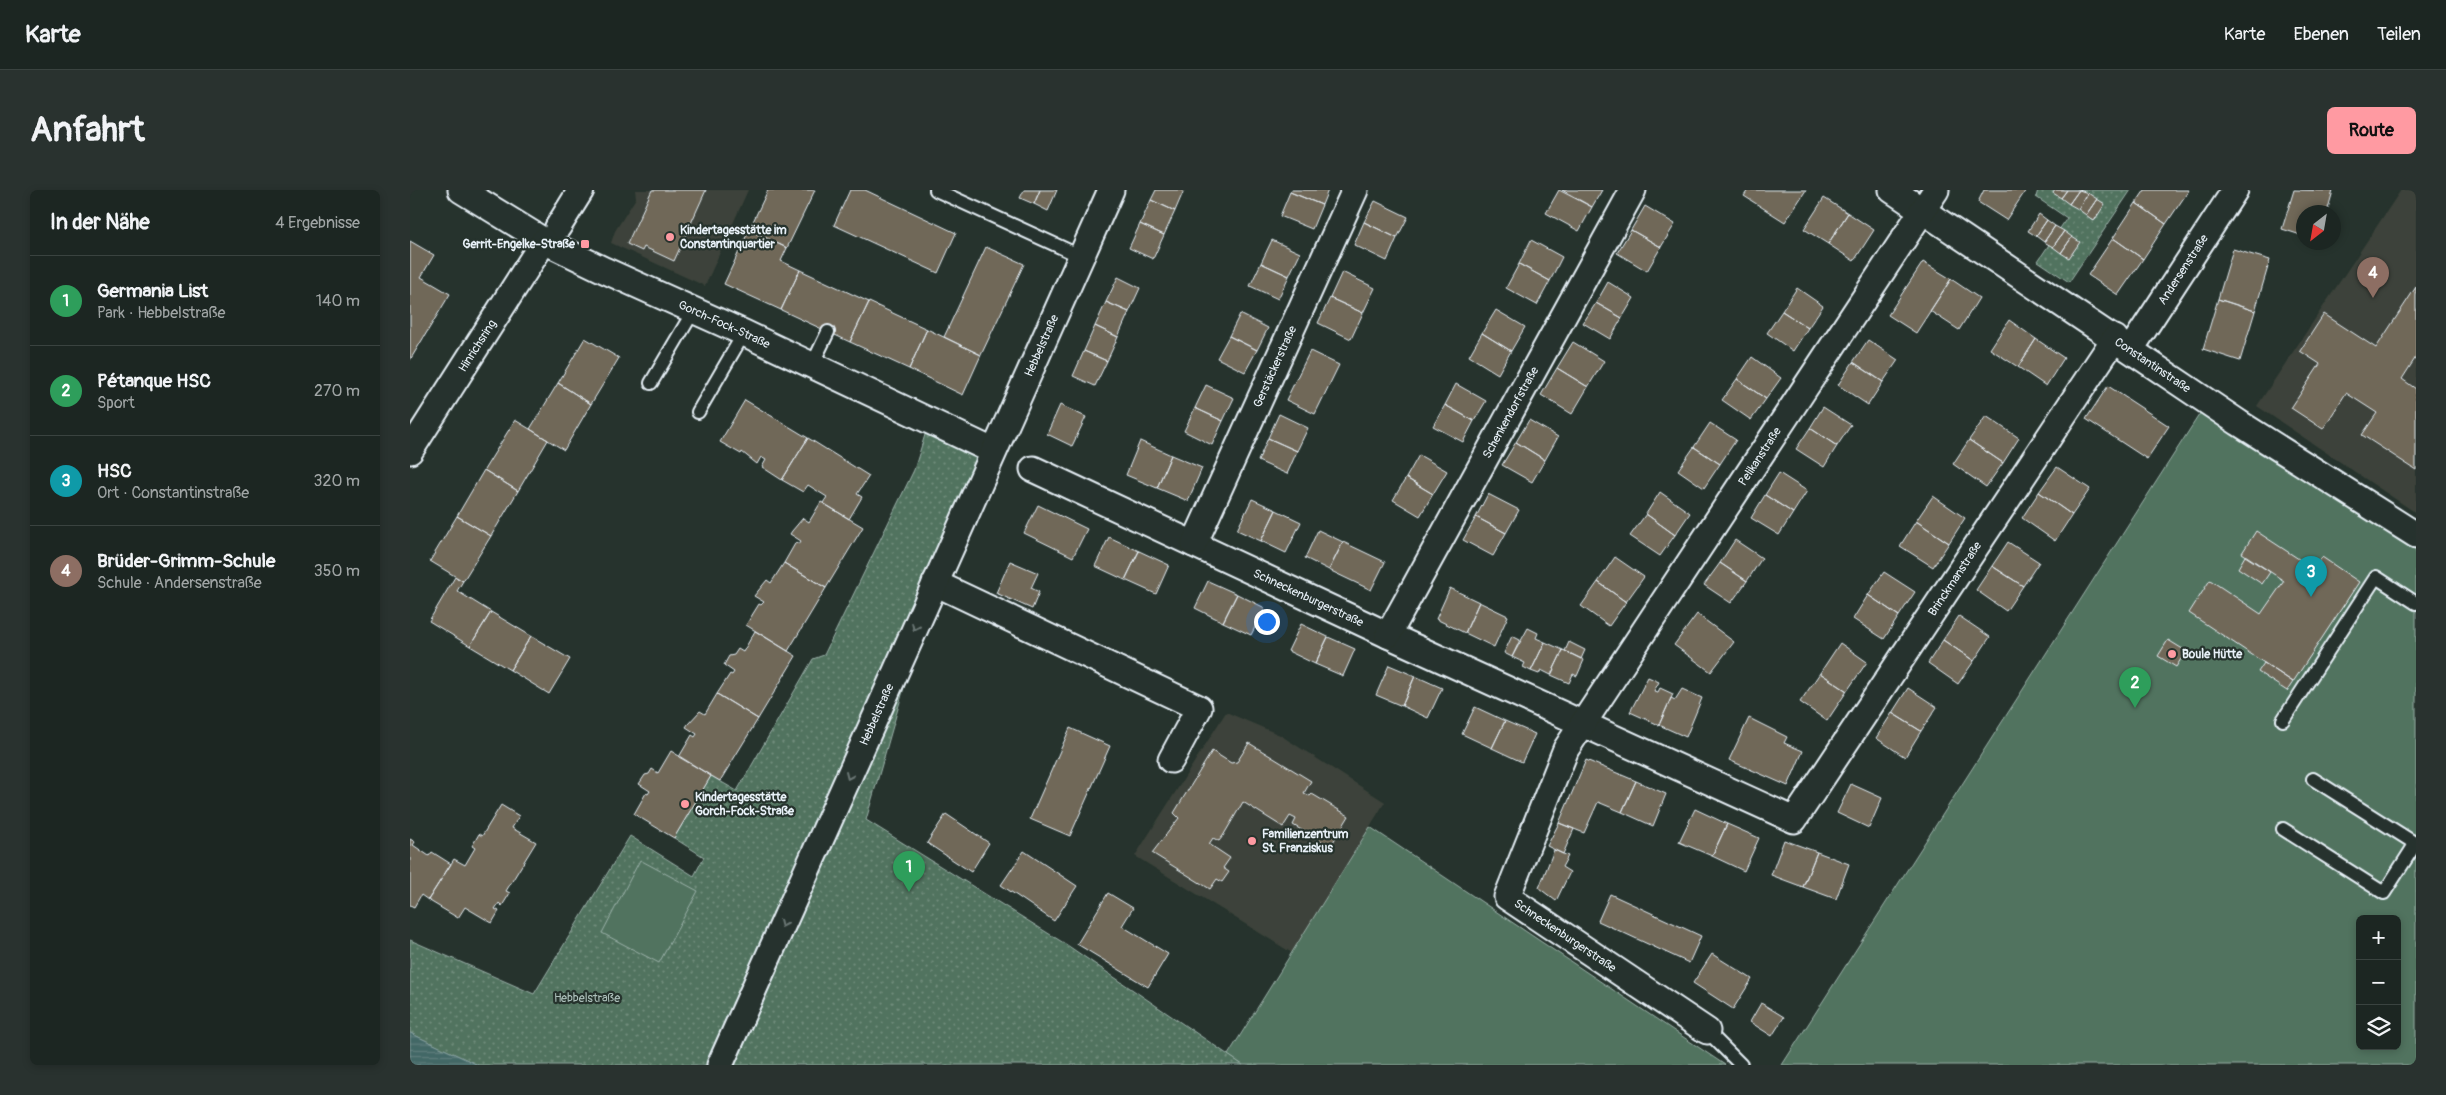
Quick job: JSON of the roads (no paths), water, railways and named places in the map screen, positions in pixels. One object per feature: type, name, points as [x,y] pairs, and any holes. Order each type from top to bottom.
[{"type":"street","name":"Gorch-Fock-Straße","points":[[461,190],[551,234],[694,310],[993,451]]},
{"type":"street","points":[[551,234],[581,190]]},
{"type":"street","name":"Hebbelstraße","points":[[720,1065],[1111,190]]},
{"type":"street","name":"Gerstäckerstraße","points":[[1194,544],[1355,190]]},
{"type":"street","name":"Schenkendorfstraße","points":[[1388,635],[1633,190]]},
{"type":"street","name":"Constantinstraße","points":[[1892,190],[1929,200],[2123,343],[2239,423],[2416,535]]},
{"type":"street","name":"Andersenstraße","points":[[2123,343],[2235,190]]},
{"type":"street","name":"Pelikanstraße","points":[[1584,723],[1929,200]]},
{"type":"street","name":"Hinrichsring","points":[[410,451],[551,234]]},
{"type":"street","name":"Brinckmanstraße","points":[[1794,820],[2123,343]]},
{"type":"street","name":"Schneckenburgerstraße","points":[[1033,469],[1388,635],[1794,820]]},
{"type":"street","points":[[934,583],[1199,708],[1171,760]]},
{"type":"street","name":"Schneckenburgerstraße","points":[[1584,723],[1566,749],[1507,897],[1707,1031]]},
{"type":"lane","points":[[936,190],[1080,256]]},
{"type":"lane","points":[[651,383],[694,310]]},
{"type":"lane","points":[[812,365],[828,332]]},
{"type":"lane","points":[[698,412],[744,333]]},
{"type":"lane","points":[[2283,720],[2376,577],[2416,603]]},
{"type":"lane","points":[[2283,828],[2384,893],[2416,844],[2313,779]]},
{"type":"lane","points":[[1707,1031],[1741,1065]]},
{"type":"water","points":[[410,1033],[478,1065],[410,1065]]},
{"type":"place","name":"Kindertagesstätte im Constantinquartier","points":[[670,237]]},
{"type":"place","name":"Gerrit-Engelke-Straße","points":[[585,244]]},
{"type":"place","name":"Brüder-Grimm-Schule","points":[[2373,298]]},
{"type":"place","name":"HSC","points":[[2311,597]]},
{"type":"place","name":"Boule Hütte","points":[[2172,654]]},
{"type":"place","name":"Pétanque HSC","points":[[2135,708]]},
{"type":"place","name":"Kindertagesstätte Gorch-Fock-Straße","points":[[685,804]]},
{"type":"place","name":"Familienzentrum St. Franziskus","points":[[1252,841]]},
{"type":"place","name":"Germania List","points":[[909,892]]}]
